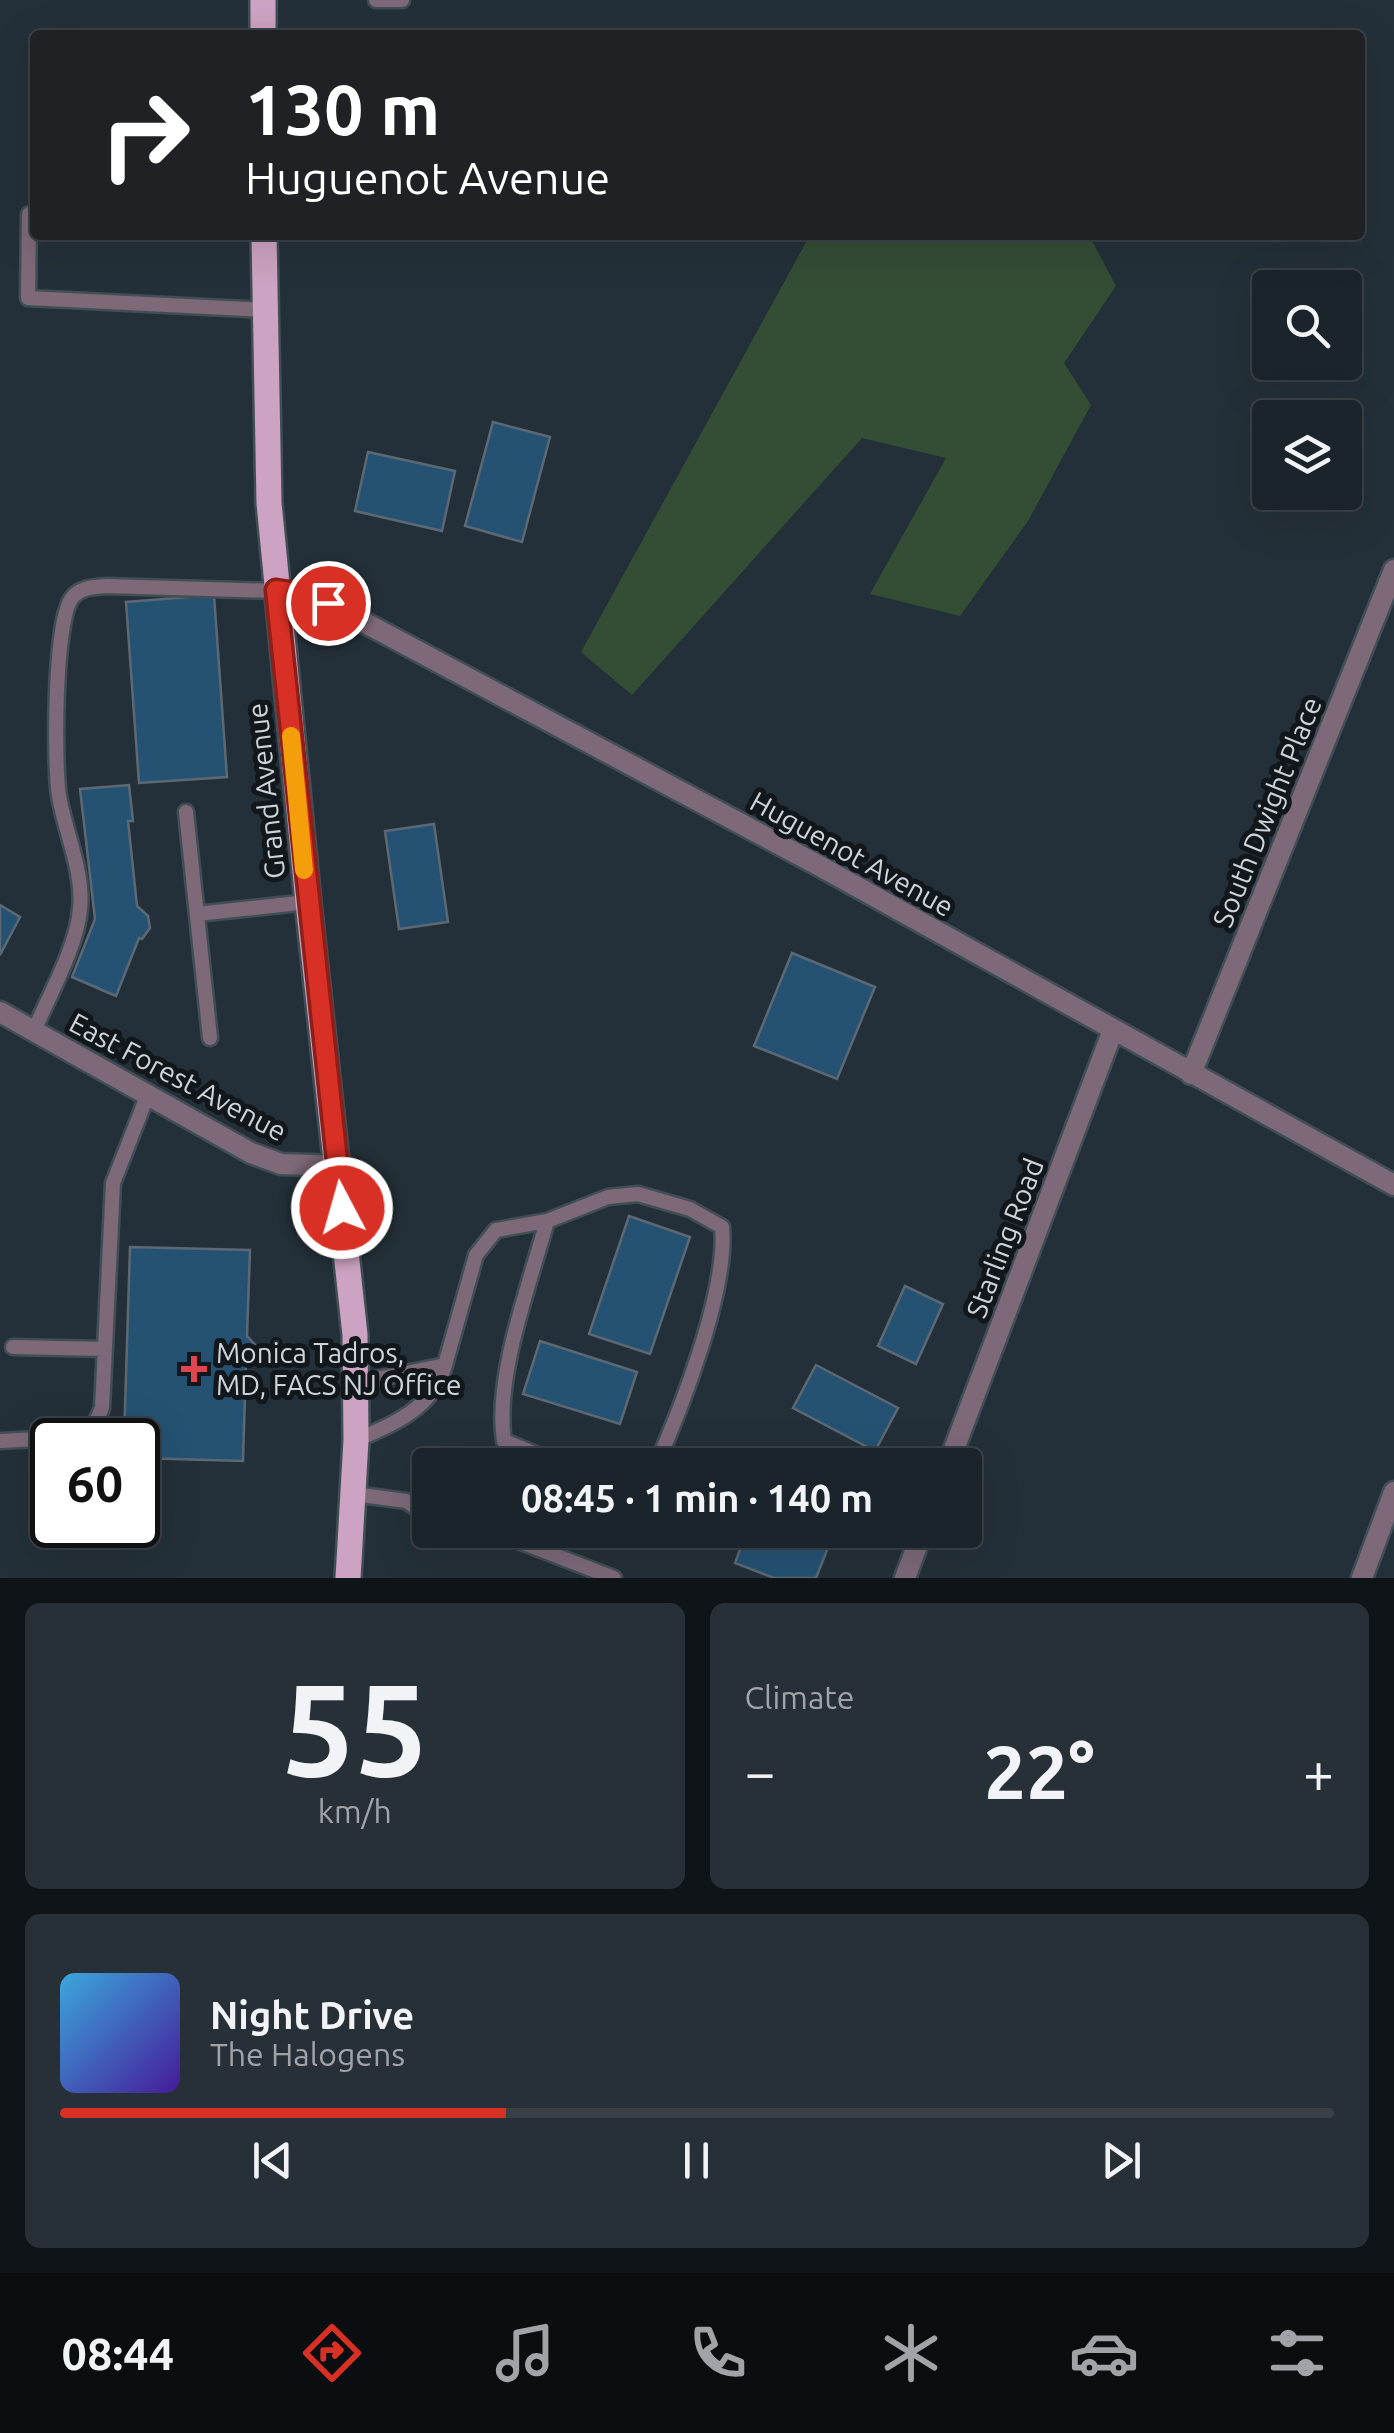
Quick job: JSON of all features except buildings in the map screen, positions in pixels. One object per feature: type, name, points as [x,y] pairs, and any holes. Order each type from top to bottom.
[{"type":"main road","points":[[263,0],[263,30]]},
{"type":"main road","name":"Grand Avenue","points":[[264,240],[266,463],[276,590],[356,1335],[356,1440],[348,1578]]},
{"type":"street","name":"South Dwight Place","points":[[1191,1074],[1394,570]]},
{"type":"street","name":"Huguenot Avenue","points":[[276,590],[328,603],[816,864],[1394,1184]]},
{"type":"street","name":"East Forest Avenue","points":[[0,1012],[266,1159],[298,1166],[338,1166]]},
{"type":"street","name":"Starling Road","points":[[954,1448],[1113,1030]]},
{"type":"street","points":[[1362,1578],[1394,1492]]},
{"type":"street","points":[[904,1578],[916,1548]]},
{"type":"lane","points":[[376,0],[402,0]]},
{"type":"lane","points":[[29,214],[28,298],[265,310]]},
{"type":"lane","points":[[34,1031],[78,925],[81,904],[58,792],[60,647],[72,598],[89,587],[107,586],[276,590]]},
{"type":"lane","points":[[186,812],[210,1038]]},
{"type":"lane","points":[[197,914],[308,902]]},
{"type":"lane","points":[[0,1441],[77,1437],[93,1428],[102,1408],[113,1183],[148,1094]]},
{"type":"lane","points":[[356,1440],[394,1425],[424,1402],[440,1383],[476,1255],[496,1230],[546,1221],[608,1197],[638,1194],[690,1209],[722,1227],[724,1251],[711,1309],[664,1448]]},
{"type":"lane","points":[[521,1448],[504,1441],[500,1416],[546,1221]]},
{"type":"lane","points":[[13,1347],[105,1348]]},
{"type":"lane","points":[[357,1383],[445,1366]]},
{"type":"lane","points":[[354,1494],[412,1505]]},
{"type":"lane","points":[[536,1548],[614,1578]]},
{"type":"green space","points":[[807,240],[1092,240],[1116,286],[1064,363],[1091,405],[1028,521],[960,616],[870,594],[946,458],[862,438],[632,695],[581,652]]},
{"type":"slow traffic","points":[[291,736],[304,870]]},
{"type":"place","name":"Monica Tadros, MD, FACS NJ Office","points":[[194,1369]]},
{"type":"route","points":[[328,603],[276,590],[342,1208]]}]
